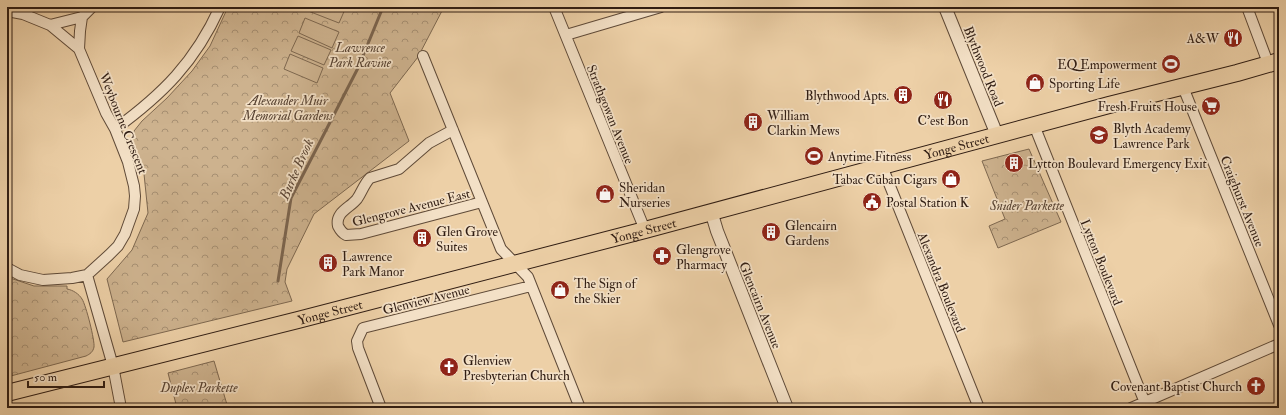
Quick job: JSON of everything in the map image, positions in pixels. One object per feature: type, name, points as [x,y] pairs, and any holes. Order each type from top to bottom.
[{"type":"main road","name":"Yonge Street","points":[[7,393],[298,320],[645,230],[1274,62]]},
{"type":"street","points":[[50,25],[82,17],[92,7]]},
{"type":"street","points":[[115,129],[153,100],[182,70],[207,34],[220,7]]},
{"type":"street","name":"Strathgowan Avenue","points":[[554,7],[645,230]]},
{"type":"street","points":[[566,35],[661,7]]},
{"type":"street","name":"Blythwood Road","points":[[945,7],[998,135]]},
{"type":"street","points":[[1247,7],[1274,62]]},
{"type":"street","name":"Weybourne Crescent","points":[[7,11],[23,14],[50,25],[79,49],[106,114],[115,129],[132,174],[134,186],[134,209],[125,234],[118,246],[87,275]]},
{"type":"street","points":[[79,49],[82,17]]},
{"type":"street","name":"Glengrove Avenue East","points":[[423,56],[501,249],[528,277],[580,408]]},
{"type":"street","name":"Craighurst Avenue","points":[[1183,87],[1279,325]]},
{"type":"street","name":"Lytton Boulevard","points":[[1034,125],[1146,405]]},
{"type":"street","name":"Glengrove Avenue East","points":[[453,130],[429,143],[399,169],[370,178],[356,201],[348,206],[340,215],[338,225],[346,235],[361,234],[474,206],[482,202]]},
{"type":"street","name":"Alexandra Boulevard","points":[[882,166],[979,408]]},
{"type":"street","name":"Glencairn Avenue","points":[[711,212],[717,231],[787,408]]},
{"type":"street","points":[[7,268],[20,274],[43,280],[72,278],[87,275],[113,366],[122,408]]},
{"type":"street","name":"Glenview Avenue","points":[[381,408],[358,348],[357,341],[363,328],[532,286]]},
{"type":"street","points":[[1131,408],[1146,405],[1279,344]]},
{"type":"green space","name":"Alexander Muir Memorial Gardens","points":[[228,7],[444,7],[418,57],[390,93],[409,141],[314,214],[287,269],[285,282],[292,301],[123,342],[107,279],[132,250],[148,213],[144,174],[133,149],[132,143],[134,131],[192,71],[210,46]]},
{"type":"green space","points":[[298,7],[346,7],[339,23]]},
{"type":"green space","points":[[305,18],[339,32],[332,48],[299,33]]},
{"type":"green space","points":[[298,36],[331,50],[324,65],[291,51]]},
{"type":"green space","points":[[290,54],[323,68],[317,83],[284,69]]},
{"type":"green space","name":"Snider Parkette","points":[[1029,149],[1061,222],[998,248],[989,226],[1005,219],[982,161]]},
{"type":"green space","points":[[7,277],[34,286],[67,286],[67,289],[78,294],[84,303],[92,331],[94,347],[91,353],[86,356],[7,377]]},
{"type":"green space","name":"Duplex Parkette","points":[[214,361],[228,408],[177,408],[168,373]]},
{"type":"waterway","name":"Burke Brook","points":[[278,281],[291,198],[358,68],[383,7]]},
{"type":"place","name":"A&W","points":[[1233,38]]},
{"type":"place","name":"EQ Empowerment","points":[[1171,64]]},
{"type":"place","name":"Sporting Life","points":[[1035,83]]},
{"type":"place","name":"Blythwood Apts.","points":[[903,95]]},
{"type":"place","name":"C'est Bon","points":[[943,100]]},
{"type":"place","name":"Fresh Fruits House","points":[[1211,106]]},
{"type":"place","name":"William Clarkin Mews","points":[[753,122]]},
{"type":"place","name":"Blyth Academy Lawrence Park","points":[[1099,135]]},
{"type":"place","name":"Anytime Fitness","points":[[814,156]]},
{"type":"place","name":"Lytton Boulevard Emergency Exit","points":[[1014,163]]},
{"type":"place","name":"Tabac Cuban Cigars","points":[[951,179]]},
{"type":"place","name":"Sheridan Nurseries","points":[[605,194]]},
{"type":"place","name":"Postal Station K","points":[[872,202]]},
{"type":"place","name":"Glencairn Gardens","points":[[771,232]]},
{"type":"place","name":"Glen Grove Suites","points":[[422,238]]},
{"type":"place","name":"Glengrove Pharmacy","points":[[662,256]]},
{"type":"place","name":"Lawrence Park Manor","points":[[328,263]]},
{"type":"place","name":"The Sign of the Skier","points":[[560,290]]},
{"type":"place","name":"Glenview Presbyterian Church","points":[[449,367]]},
{"type":"place","name":"Covenant Baptist Church","points":[[1256,386]]},
{"type":"park label","name":"Lawrence Park Ravine","points":[[360,54]]}]
